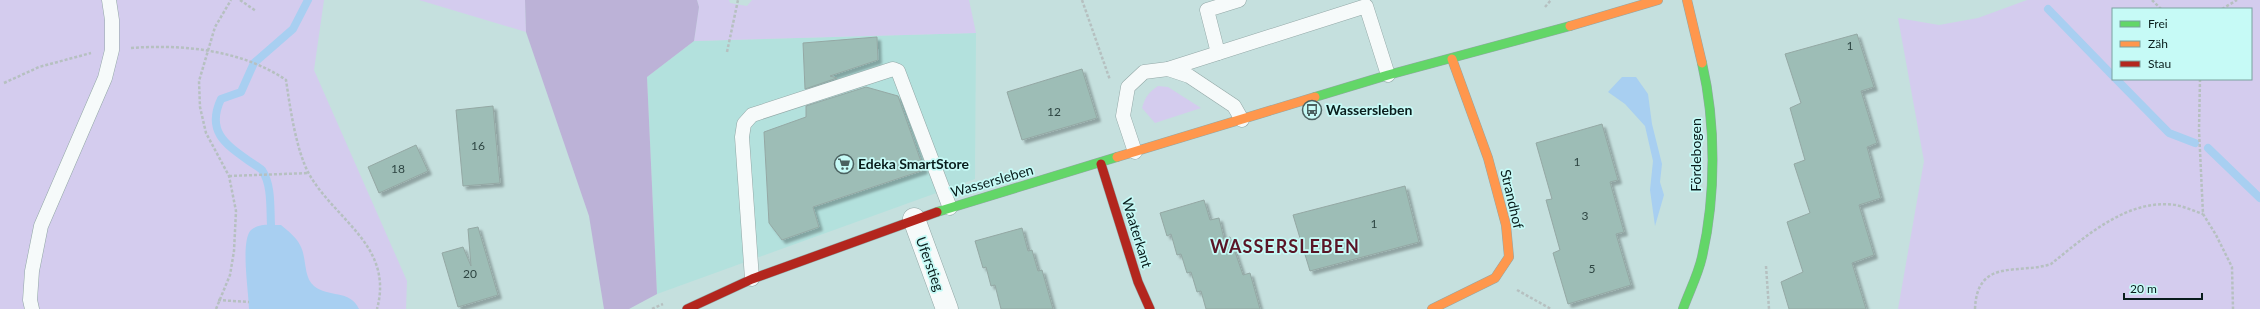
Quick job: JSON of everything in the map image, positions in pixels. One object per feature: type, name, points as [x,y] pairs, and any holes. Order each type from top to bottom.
[{"type":"street","name":"Wassersleben","points":[[686,309],[752,279],[914,219],[1101,164],[1135,152],[1388,75],[1452,59],[1658,0]]},
{"type":"street","name":"Fördebogen","points":[[1683,309],[1702,259],[1709,221],[1712,150],[1709,94],[1687,0]]},
{"type":"street","name":"Strandhof","points":[[1452,59],[1488,158],[1506,225],[1509,257],[1495,278]]},
{"type":"street","name":"Waaterkant","points":[[1101,164],[1138,282],[1150,309]]},
{"type":"street","name":"Uferstieg","points":[[914,219],[947,309]]},
{"type":"street","points":[[1432,309],[1495,278]]},
{"type":"lane","points":[[32,309],[30,300],[32,271],[42,226],[105,78],[112,50],[112,20],[109,0]]},
{"type":"lane","points":[[1218,53],[1207,10],[1239,0]]},
{"type":"lane","points":[[1135,152],[1123,116],[1128,87],[1144,72],[1168,69],[1365,3],[1388,75]]},
{"type":"lane","points":[[752,279],[742,137],[744,124],[752,115],[892,69],[898,71],[943,196],[950,208]]},
{"type":"lane","points":[[1168,69],[1189,76],[1234,106],[1242,120]]},
{"type":"path","points":[[216,309],[218,300],[230,275],[234,251],[236,211],[229,176],[206,133],[200,107],[199,81],[206,51],[215,28],[231,0]]},
{"type":"path","points":[[240,0],[256,11]]},
{"type":"path","points":[[727,52],[738,0]]},
{"type":"path","points":[[1082,0],[1123,116]]},
{"type":"path","points":[[1543,11],[1551,0]]},
{"type":"path","points":[[2152,0],[2160,8]]},
{"type":"path","points":[[2224,8],[2236,0]]},
{"type":"path","points":[[4,83],[39,67],[75,56],[112,50],[174,47],[243,58],[268,68],[286,80],[291,120],[308,173],[325,198],[369,247],[377,266],[380,287],[376,309]]},
{"type":"path","points":[[2200,80],[2199,130],[2203,214],[2232,266],[2233,309]]},
{"type":"path","points":[[229,176],[281,172],[308,173]]},
{"type":"path","points":[[1975,309],[1976,295],[1988,276],[2000,270],[2042,267],[2051,264],[2101,227],[2138,206],[2152,204],[2177,205],[2203,214]]},
{"type":"path","points":[[1766,266],[1769,309]]},
{"type":"path","points":[[1495,278],[1551,309]]},
{"type":"path","points":[[218,300],[249,302]]},
{"type":"shaded area","points":[[0,0],[324,0],[314,70],[407,281],[406,309],[0,309]]},
{"type":"shaded area","points":[[419,0],[525,0],[526,32]]},
{"type":"shaded area","points":[[525,0],[697,0],[699,7],[694,41],[647,77],[657,294],[629,309],[604,309],[589,216],[526,32]]},
{"type":"shaded area","points":[[697,0],[729,0],[730,3],[747,6],[752,0],[969,0],[976,33],[694,41],[699,7]]},
{"type":"shaded area","points":[[2027,0],[2260,0],[2260,309],[1898,309],[1924,161],[1898,18],[1939,25],[1978,18]]},
{"type":"shaded area","points":[[976,33],[975,179],[657,294],[647,77],[694,41]]},
{"type":"shaded area","points":[[1622,77],[1636,77],[1648,94],[1652,124],[1662,164],[1660,182],[1664,195],[1655,226],[1650,190],[1653,161],[1645,126],[1625,104],[1608,92]]},
{"type":"shaded area","points":[[1158,86],[1168,87],[1201,108],[1155,123],[1142,108],[1148,95]]},
{"type":"shaded area","points":[[281,225],[300,245],[304,255],[308,277],[314,286],[320,290],[350,299],[359,309],[249,309],[246,268],[246,245],[248,236],[251,230],[258,226]]},
{"type":"building","points":[[1857,34],[1874,87],[1861,91],[1877,143],[1867,147],[1881,198],[1859,205],[1874,255],[1852,263],[1866,309],[1789,309],[1781,282],[1803,272],[1787,222],[1810,213],[1794,164],[1805,160],[1790,108],[1801,103],[1785,54]]},
{"type":"building","points":[[877,37],[878,60],[830,76],[837,78],[805,89],[803,43]]},
{"type":"building","points":[[1082,69],[1097,118],[1022,140],[1007,92]]},
{"type":"building","name":"Edeka SmartStore","points":[[866,87],[898,96],[924,170],[813,207],[819,227],[782,240],[769,223],[764,132],[806,117],[806,106]]},
{"type":"building","points":[[493,106],[500,183],[463,186],[456,110]]},
{"type":"building","points":[[1602,124],[1618,180],[1610,182],[1624,232],[1616,234],[1631,285],[1568,304],[1553,253],[1560,250],[1546,200],[1552,199],[1536,143]]},
{"type":"building","points":[[416,145],[428,171],[379,193],[368,167]]},
{"type":"building","points":[[1405,186],[1419,242],[1310,271],[1293,215]]},
{"type":"building","points":[[1204,200],[1210,220],[1219,218],[1224,239],[1230,237],[1243,275],[1250,273],[1260,309],[1206,309],[1201,291],[1197,292],[1191,272],[1187,273],[1181,254],[1177,255],[1171,234],[1167,236],[1160,213]]},
{"type":"building","points":[[478,227],[498,295],[458,307],[442,253],[463,247],[471,266],[468,229]]},
{"type":"building","points":[[1022,228],[1028,251],[1032,250],[1038,271],[1042,270],[1053,309],[1001,309],[995,285],[991,286],[986,267],[983,268],[975,241]]},
{"type":"waterway","points":[[271,225],[270,197],[265,176],[262,170],[232,149],[220,136],[216,120],[217,110],[221,99],[241,92],[254,63],[293,29],[308,0]]},
{"type":"waterway","points":[[2048,9],[2112,75]]},
{"type":"waterway","points":[[2117,80],[2169,133],[2195,143]]},
{"type":"waterway","points":[[2208,148],[2260,198]]},
{"type":"traffic: fast","points":[[1315,97],[1388,75],[1570,26]]},
{"type":"traffic: fast","points":[[1683,309],[1696,277],[1702,257],[1707,234],[1712,185],[1712,135],[1710,110],[1702,63]]},
{"type":"traffic: fast","points":[[937,212],[1117,157]]},
{"type":"traffic: slow","points":[[1570,26],[1658,0]]},
{"type":"traffic: slow","points":[[1687,0],[1702,63]]},
{"type":"traffic: slow","points":[[1432,309],[1495,278],[1509,257],[1506,225],[1488,158],[1452,59]]},
{"type":"traffic: slow","points":[[1117,157],[1315,97]]},
{"type":"traffic: jam","points":[[1101,164],[1138,282],[1150,309]]},
{"type":"traffic: jam","points":[[687,309],[752,279],[937,212]]},
{"type":"place","name":"Wassersleben","points":[[1312,110]]},
{"type":"place","name":"Edeka SmartStore","points":[[844,164]]},
{"type":"district","name":"WASSERSLEBEN","points":[[1285,247]]}]
